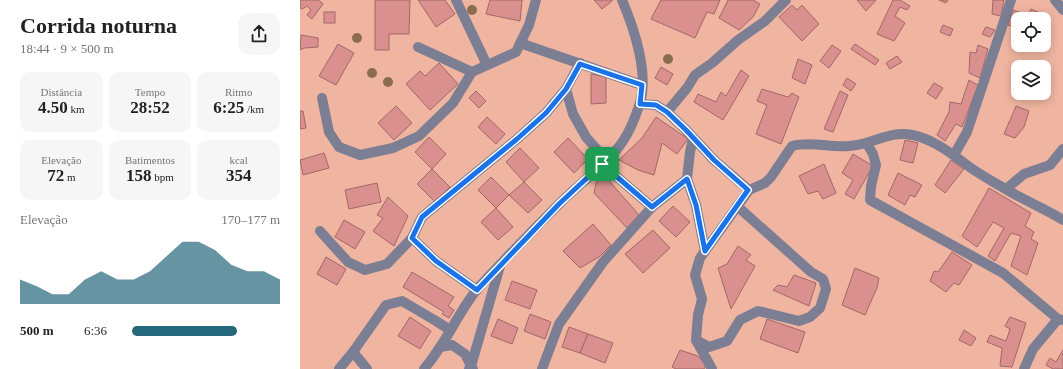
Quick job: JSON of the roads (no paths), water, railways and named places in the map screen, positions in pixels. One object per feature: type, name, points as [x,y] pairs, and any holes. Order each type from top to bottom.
[{"type":"street","points":[[456,0],[487,65]]},
{"type":"street","points":[[322,98],[329,132],[339,147],[360,155],[393,148],[419,136],[453,103],[472,72],[516,52],[528,25],[536,0]]},
{"type":"street","points":[[424,369],[440,347],[460,313],[477,290],[559,204],[604,162],[622,142],[630,129],[640,104],[642,85],[641,66],[639,50],[622,0]]},
{"type":"street","points":[[667,112],[687,88],[695,75],[765,21],[786,0]]},
{"type":"street","points":[[954,155],[968,132],[1011,0]]},
{"type":"street","points":[[1055,0],[1063,10]]},
{"type":"street","points":[[520,44],[642,85]]},
{"type":"street","points":[[418,47],[472,72]]},
{"type":"street","points":[[320,231],[348,262],[365,270],[387,264],[412,238],[422,217],[517,139],[546,113],[566,89],[580,64]]},
{"type":"street","points":[[566,89],[573,114],[586,137],[604,162],[652,207]]},
{"type":"street","points":[[640,104],[656,105],[667,112],[714,160],[748,190]]},
{"type":"street","points":[[712,369],[696,340],[698,316],[702,299],[695,275],[700,258],[748,190],[765,183],[771,177],[792,146],[815,143],[832,146],[850,146],[867,144],[894,134],[912,134],[930,141],[1006,189],[1063,220]]},
{"type":"street","points":[[693,138],[687,179],[696,205],[705,251]]},
{"type":"street","points":[[867,144],[873,154],[876,165],[871,186],[870,200],[1003,273],[1061,320],[1033,349],[1024,369]]},
{"type":"street","points":[[1006,189],[1024,174],[1050,165],[1063,149]]},
{"type":"street","points":[[542,369],[559,324],[603,262],[652,207],[687,179]]},
{"type":"street","points":[[696,340],[709,347],[726,341],[740,320],[758,311],[799,321],[810,317],[820,308],[826,289],[822,279],[811,272],[737,206]]},
{"type":"street","points":[[412,238],[436,261],[477,290]]},
{"type":"street","points":[[471,368],[501,264]]},
{"type":"street","points":[[339,369],[353,352],[386,305],[402,301],[450,330]]},
{"type":"street","points":[[440,347],[452,345],[465,354],[471,368]]},
{"type":"street","points":[[353,352],[367,369]]}]
